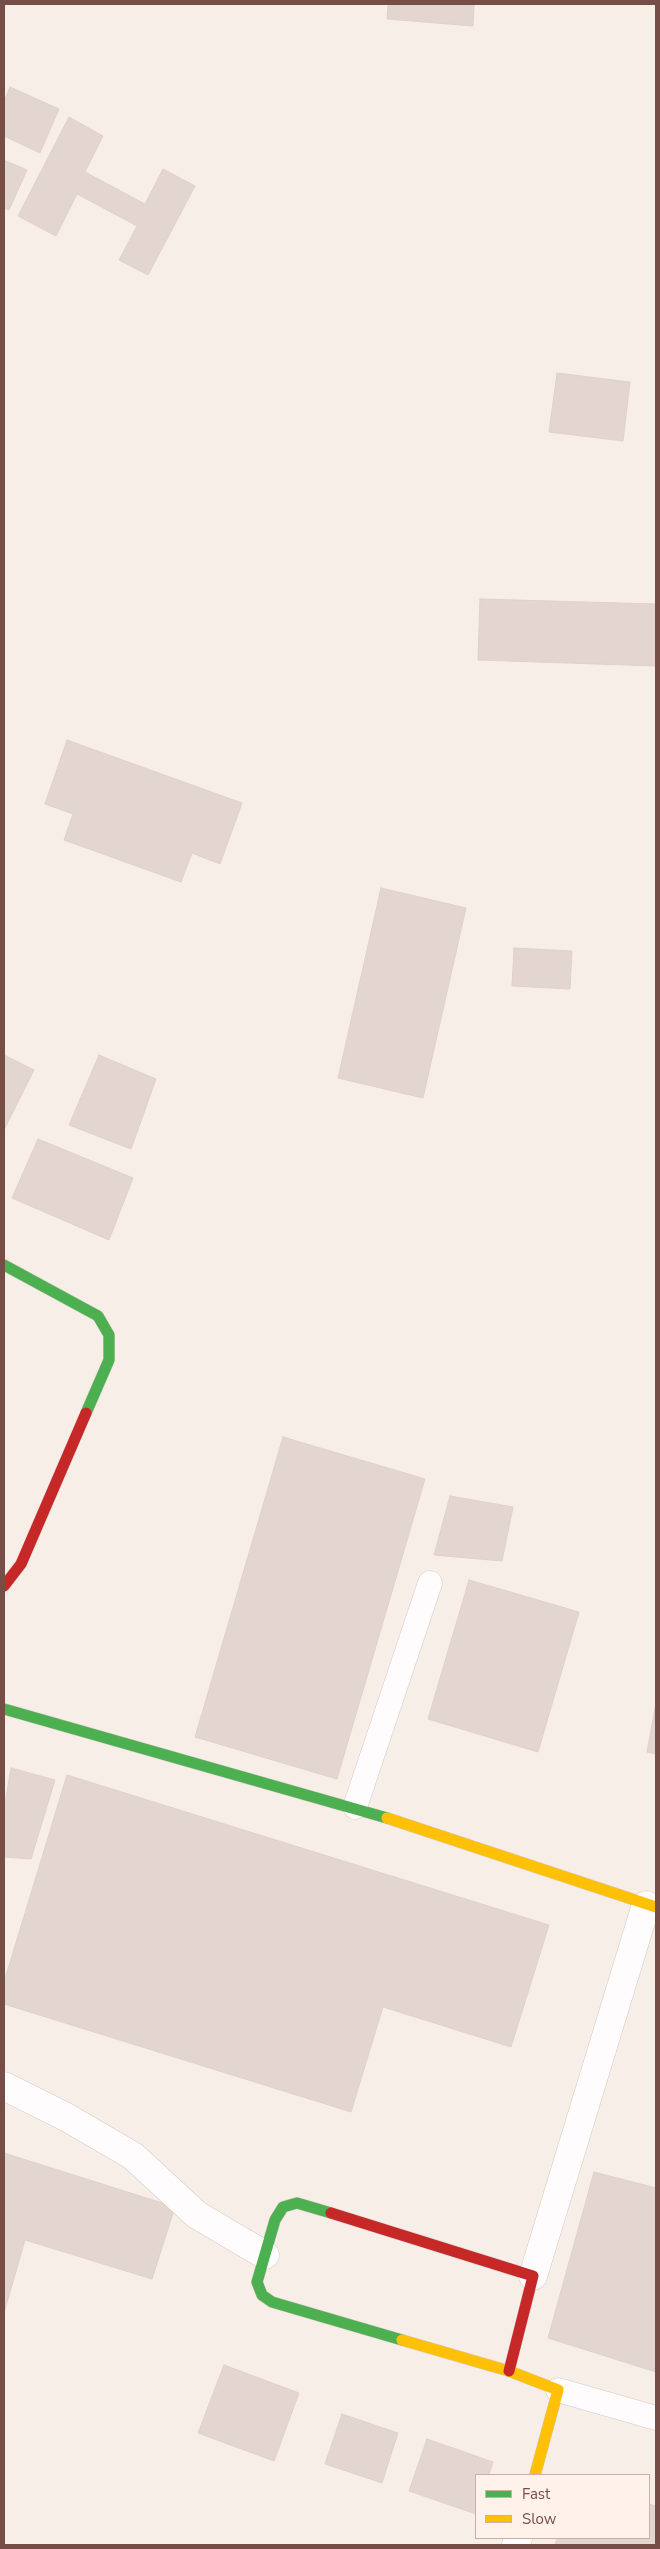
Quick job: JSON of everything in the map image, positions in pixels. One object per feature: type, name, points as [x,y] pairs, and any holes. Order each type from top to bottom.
[{"type":"street","points":[[4,1265],[98,1316],[109,1334],[109,1360],[21,1564],[4,1586]]},
{"type":"street","points":[[4,1710],[355,1807],[651,1906],[533,2276],[509,2371]]},
{"type":"street","points":[[4,2086],[66,2117],[133,2156],[197,2215],[265,2256]]},
{"type":"street","points":[[533,2276],[297,2203],[283,2207],[275,2220],[257,2282],[262,2295],[272,2302],[509,2371],[558,2390],[535,2474]]},
{"type":"lane","points":[[355,1807],[430,1583]]},
{"type":"lane","points":[[558,2390],[656,2418]]},
{"type":"building","points":[[388,4],[474,4],[473,26],[387,19]]},
{"type":"building","points":[[10,87],[59,109],[40,153],[4,136],[4,102]]},
{"type":"building","points":[[69,117],[103,136],[85,172],[145,204],[163,169],[195,186],[148,275],[119,260],[137,226],[77,194],[56,236],[18,216]]},
{"type":"building","points":[[4,160],[27,170],[9,210],[4,208]]},
{"type":"building","points":[[557,373],[630,382],[623,441],[549,432]]},
{"type":"building","points":[[480,599],[656,604],[656,666],[478,660]]},
{"type":"building","points":[[67,740],[242,803],[220,864],[192,853],[181,882],[64,840],[73,814],[45,804]]},
{"type":"building","points":[[381,888],[466,908],[423,1098],[338,1078]]},
{"type":"building","points":[[514,948],[572,951],[570,989],[512,986]]},
{"type":"building","points":[[4,1055],[34,1070],[4,1130]]},
{"type":"building","points":[[99,1055],[156,1079],[131,1149],[69,1125]]},
{"type":"building","points":[[38,1139],[133,1178],[109,1240],[12,1198]]},
{"type":"building","points":[[283,1437],[425,1479],[337,1779],[195,1737]]},
{"type":"building","points":[[450,1496],[513,1507],[502,1561],[434,1555]]},
{"type":"building","points":[[469,1580],[579,1612],[538,1752],[428,1719]]},
{"type":"building","points":[[656,1703],[656,1754],[647,1752]]},
{"type":"building","points":[[11,1768],[55,1780],[31,1859],[4,1857],[4,1809]]},
{"type":"building","points":[[67,1775],[549,1925],[511,2047],[383,2007],[351,2112],[4,2004],[4,1982]]},
{"type":"building","points":[[4,2153],[175,2207],[152,2279],[25,2240],[4,2313]]},
{"type":"building","points":[[594,2172],[656,2188],[656,2372],[548,2338]]},
{"type":"building","points":[[224,2365],[299,2393],[274,2461],[198,2433]]},
{"type":"building","points":[[342,2414],[398,2433],[382,2483],[325,2464]]},
{"type":"building","points":[[427,2439],[493,2462],[489,2474],[475,2474],[475,2514],[409,2491]]},
{"type":"building","points":[[650,2504],[656,2506],[656,2545],[555,2545],[557,2539],[650,2539]]},
{"type":"traffic: fast","points":[[4,1265],[98,1316],[109,1335],[109,1360],[86,1413]]},
{"type":"traffic: fast","points":[[4,1709],[387,1818]]},
{"type":"traffic: fast","points":[[331,2213],[297,2203],[283,2207],[275,2220],[257,2282],[262,2295],[272,2302],[402,2340]]},
{"type":"traffic: slow","points":[[387,1818],[656,1907]]},
{"type":"traffic: slow","points":[[402,2340],[509,2371],[558,2390],[535,2474]]},
{"type":"traffic: jam","points":[[4,1586],[21,1564],[86,1413]]},
{"type":"traffic: jam","points":[[331,2213],[533,2276],[509,2371]]}]
